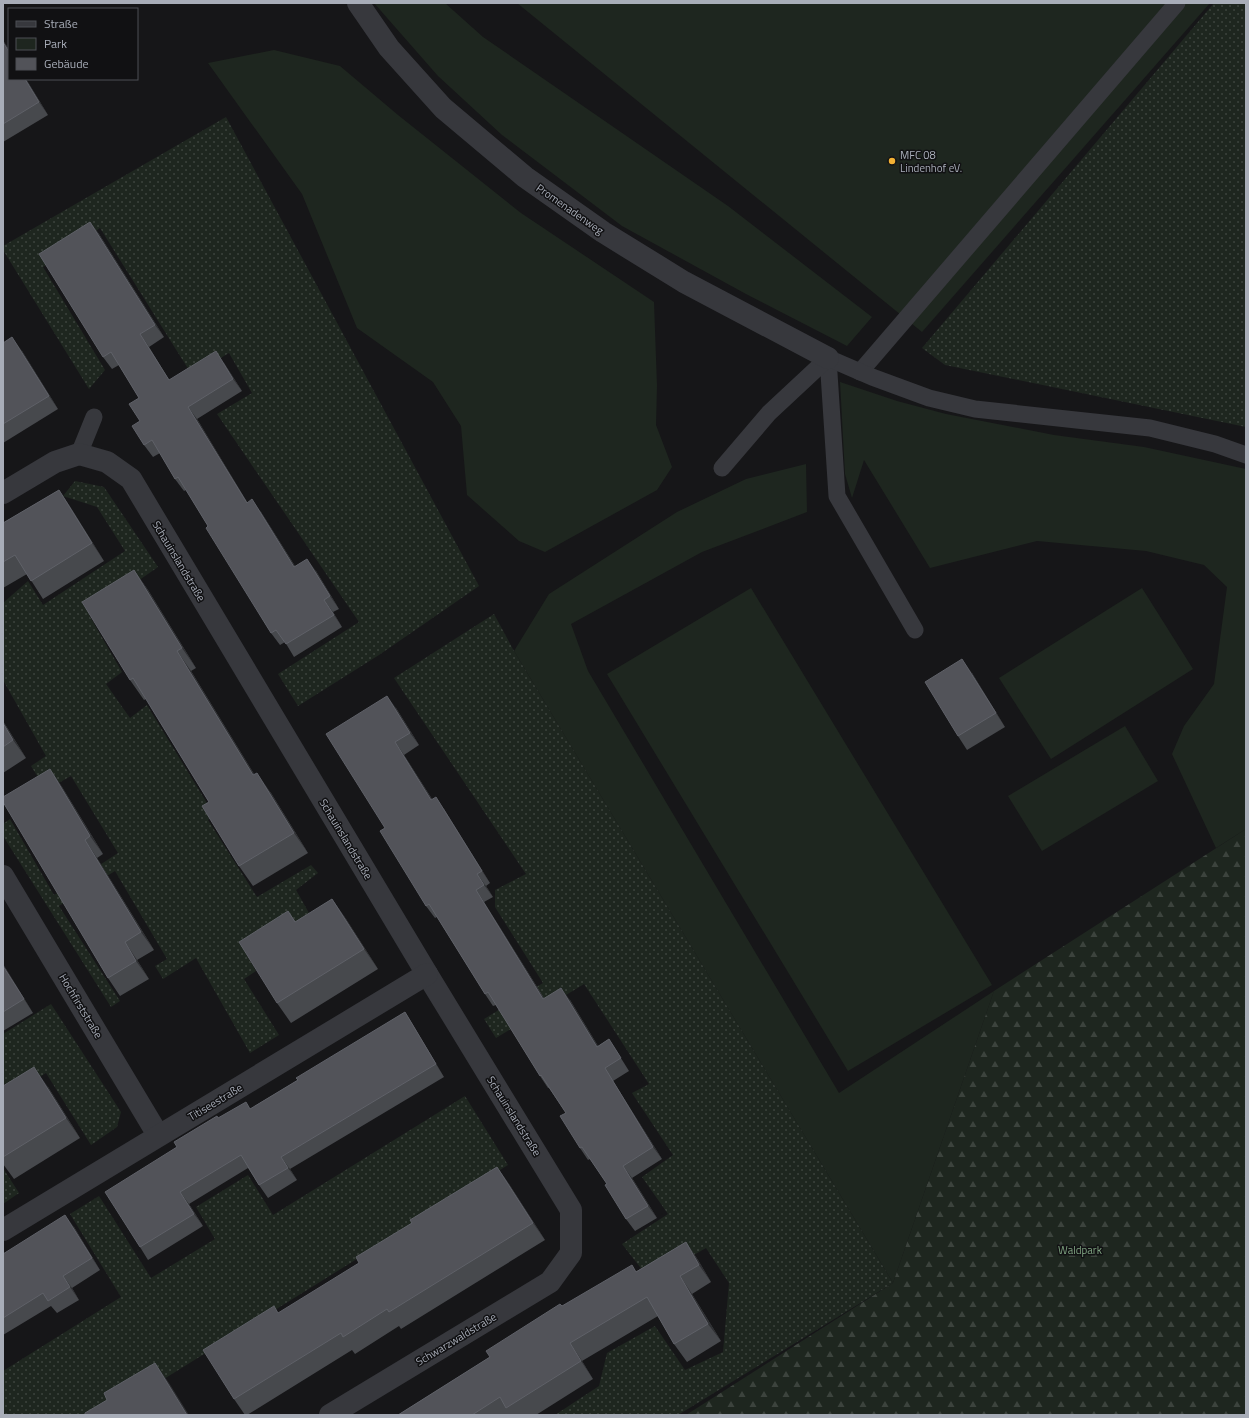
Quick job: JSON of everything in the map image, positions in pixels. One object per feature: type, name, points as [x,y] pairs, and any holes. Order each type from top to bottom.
[{"type":"street","name":"Promenadenweg","points":[[358,3],[389,48],[443,108],[525,177],[603,232],[684,282],[828,358]]},
{"type":"street","points":[[3,493],[55,462],[79,454]]},
{"type":"street","name":"Schauinslandstraße","points":[[79,454],[107,462],[131,479],[427,974],[572,1210],[571,1253]]},
{"type":"street","name":"Hochfirststraße","points":[[3,876],[158,1136]]},
{"type":"street","name":"Titiseestraße","points":[[3,1230],[427,974]]},
{"type":"street","name":"Schwarzwaldstraße","points":[[330,1415],[550,1282],[571,1253]]},
{"type":"lane","points":[[860,372],[1177,3]]},
{"type":"lane","points":[[828,358],[860,372],[929,398],[975,409],[1150,428],[1215,444],[1246,455]]},
{"type":"lane","points":[[722,468],[769,413],[828,358]]},
{"type":"lane","points":[[828,358],[837,496],[915,630]]},
{"type":"lane","points":[[79,454],[94,417]]},
{"type":"green space","points":[[374,3],[445,3],[483,37],[728,206],[872,317],[847,346],[746,294],[622,226],[502,135],[438,76]]},
{"type":"green space","name":"MFC 08 Lindenhof eV.","points":[[517,3],[1210,3],[922,332]]},
{"type":"green space","points":[[1214,3],[1246,3],[1246,427],[945,365],[922,348]]},
{"type":"green space","points":[[274,50],[340,66],[398,115],[521,213],[654,302],[657,386],[656,425],[672,467],[657,490],[545,552],[519,541],[467,495],[461,426],[433,382],[357,328],[302,194],[208,63]]},
{"type":"green space","points":[[226,117],[479,586],[379,655],[298,706],[278,674],[359,622],[217,414],[252,393],[229,353],[192,375],[100,228],[43,267],[105,370],[89,389],[3,250],[3,246]]},
{"type":"green space","points":[[840,382],[897,401],[946,414],[1054,435],[1144,447],[1246,469],[1246,829],[1216,848],[1172,754],[1184,726],[1214,684],[1227,587],[1204,565],[1146,551],[1037,541],[930,568],[864,460],[852,498],[845,474]]},
{"type":"green space","points":[[806,464],[807,512],[702,552],[571,624],[588,671],[839,1093],[994,991],[893,1283],[514,651],[549,594],[677,512],[746,479]]},
{"type":"green space","points":[[75,481],[104,487],[158,567],[89,615],[122,672],[106,684],[130,718],[147,705],[207,803],[241,798],[208,820],[257,897],[311,865],[318,873],[296,890],[309,913],[246,954],[256,971],[244,979],[279,1035],[250,1053],[196,958],[163,979],[155,966],[167,959],[115,871],[59,906],[120,1001],[111,1007],[3,836],[3,824],[10,819],[54,895],[118,853],[71,776],[46,790],[31,766],[46,756],[3,680],[3,603],[28,581],[43,605],[125,551],[97,507],[63,496]]},
{"type":"green space","points":[[751,588],[992,985],[848,1071],[607,674]]},
{"type":"green space","points":[[1142,588],[1193,669],[1051,759],[999,678]]},
{"type":"green space","points":[[494,614],[514,651],[893,1283],[678,1415],[555,1415],[599,1386],[607,1353],[655,1326],[685,1370],[723,1352],[729,1283],[706,1248],[650,1280],[622,1244],[668,1214],[642,1177],[673,1155],[632,1093],[649,1084],[584,984],[496,1038],[484,1019],[543,983],[495,907],[495,890],[526,874],[394,678]]},
{"type":"green space","points":[[1125,726],[1158,781],[1042,851],[1008,796]]},
{"type":"green space","name":"Waldpark","points":[[1246,829],[1246,1415],[686,1415],[893,1283],[994,991]]},
{"type":"green space","points":[[51,1004],[121,1112],[117,1127],[91,1145],[46,1073],[12,1094],[3,1082],[3,1034]]},
{"type":"green space","points":[[465,1096],[508,1165],[106,1415],[3,1415],[3,1371],[121,1297],[70,1214],[99,1196],[151,1278],[215,1239],[196,1207],[248,1175],[273,1215]]},
{"type":"green space","points":[[3,1168],[19,1193],[3,1204]]},
{"type":"building","points":[[3,42],[8,50],[8,80],[26,80],[39,102],[3,124]]},
{"type":"building","points":[[90,222],[155,325],[140,334],[169,380],[216,351],[233,379],[188,407],[247,503],[252,499],[294,567],[307,559],[330,596],[324,600],[334,615],[286,644],[276,630],[271,633],[206,528],[208,526],[178,477],[175,479],[152,440],[144,445],[132,426],[140,421],[129,404],[139,398],[111,352],[103,357],[39,254]]},
{"type":"building","points":[[12,337],[49,396],[3,424],[3,343]]},
{"type":"building","points":[[59,490],[92,543],[31,581],[15,555],[3,562],[3,523]]},
{"type":"building","points":[[134,570],[182,648],[177,651],[253,775],[257,773],[294,833],[239,866],[202,806],[209,802],[133,678],[130,680],[82,602]]},
{"type":"building","points":[[962,659],[996,713],[958,736],[925,682]]},
{"type":"building","points":[[387,696],[410,733],[395,742],[431,800],[436,797],[482,871],[477,874],[484,885],[476,890],[543,999],[561,988],[597,1047],[609,1039],[621,1058],[605,1068],[653,1147],[623,1166],[648,1206],[626,1219],[605,1185],[607,1184],[582,1147],[580,1148],[560,1116],[566,1113],[541,1075],[540,1076],[488,992],[485,994],[429,904],[426,906],[380,831],[385,828],[326,734]]},
{"type":"building","points":[[3,723],[13,740],[3,747]]},
{"type":"building","points":[[50,769],[90,836],[85,840],[141,932],[125,942],[136,961],[108,978],[3,802],[3,797]]},
{"type":"building","points":[[332,899],[364,949],[277,1003],[239,942],[288,911],[295,922]]},
{"type":"building","points":[[3,966],[24,999],[3,1012]]},
{"type":"building","points":[[405,1012],[436,1064],[281,1157],[288,1168],[259,1185],[241,1155],[180,1192],[194,1214],[140,1247],[105,1192],[177,1147],[174,1142],[217,1116],[218,1118],[246,1102],[250,1109],[298,1080],[296,1078]]},
{"type":"building","points":[[34,1067],[66,1118],[3,1157],[3,1086]]},
{"type":"building","points":[[497,1167],[533,1223],[389,1312],[387,1309],[343,1337],[341,1333],[234,1399],[203,1350],[274,1306],[278,1313],[359,1263],[356,1257],[412,1223],[410,1220]]},
{"type":"building","points":[[65,1215],[92,1258],[63,1276],[70,1287],[48,1301],[43,1293],[3,1318],[3,1254]]},
{"type":"building","points":[[686,1242],[699,1265],[680,1276],[708,1324],[674,1344],[647,1297],[570,1343],[581,1361],[506,1408],[500,1397],[472,1415],[398,1415],[490,1357],[486,1351],[560,1304],[562,1306],[632,1265],[636,1272]]},
{"type":"building","points":[[155,1363],[187,1415],[85,1415],[85,1413],[107,1400],[104,1393]]},
{"type":"place","name":"MFC 08 Lindenhof eV.","points":[[892,161]]}]
